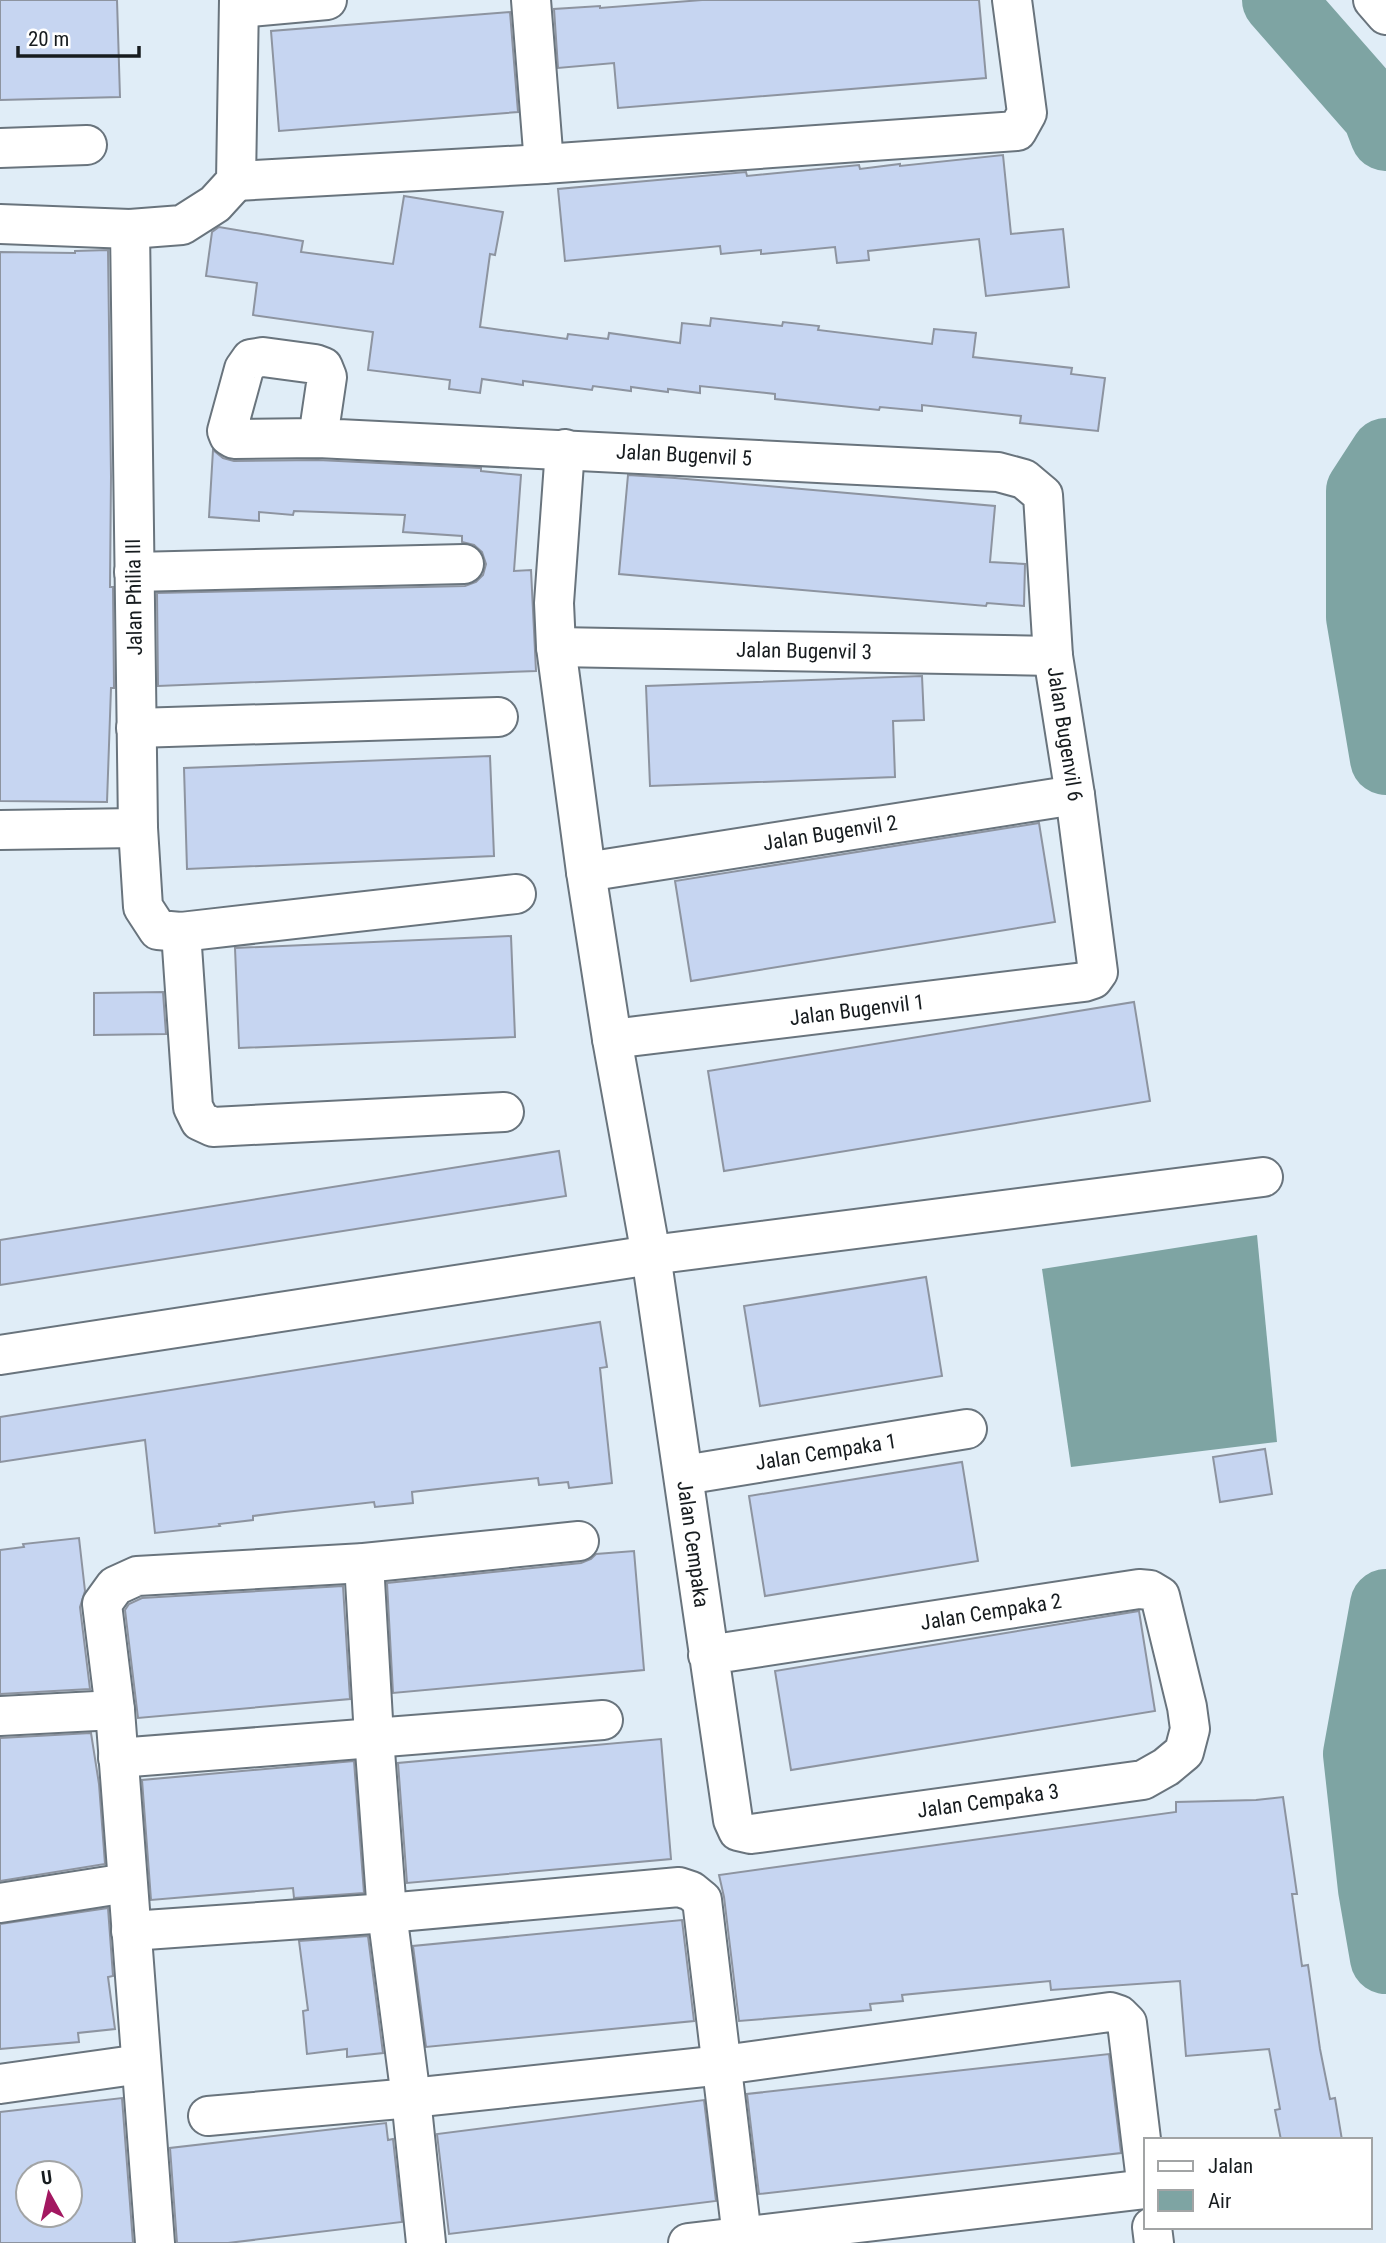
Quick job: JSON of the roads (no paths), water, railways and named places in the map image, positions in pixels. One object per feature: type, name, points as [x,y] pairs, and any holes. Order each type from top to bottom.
[{"type":"street","points":[[0,224],[130,229],[183,225],[215,204],[236,181],[240,4],[327,0]]},
{"type":"street","points":[[531,0],[544,164]]},
{"type":"street","points":[[236,181],[544,164],[1017,131],[1027,113],[1013,0]]},
{"type":"street","points":[[1373,0],[1386,15]]},
{"type":"street","points":[[0,148],[87,145]]},
{"type":"street","name":"Jalan Philia III","points":[[130,229],[136,728],[143,907],[158,930],[181,932]]},
{"type":"street","name":"Jalan Bugenvil 5","points":[[318,438],[998,472],[1024,480],[1044,495]]},
{"type":"street","name":"Jalan Cempaka","points":[[565,449],[554,603],[556,646],[586,872],[612,1039],[651,1255],[733,1820],[738,1831]]},
{"type":"street","name":"Jalan Bugenvil 6","points":[[1044,495],[1053,656],[1075,795],[1098,972]]},
{"type":"street","points":[[134,572],[464,564]]},
{"type":"street","name":"Jalan Bugenvil 3","points":[[556,646],[1053,656]]},
{"type":"street","points":[[136,728],[498,717]]},
{"type":"street","name":"Jalan Bugenvil 2","points":[[586,872],[1075,795]]},
{"type":"street","points":[[0,830],[138,828]]},
{"type":"street","points":[[504,1112],[213,1127],[200,1121],[193,1107],[181,932],[516,894]]},
{"type":"street","name":"Jalan Bugenvil 1","points":[[612,1039],[1084,982],[1093,979],[1098,972]]},
{"type":"street","points":[[0,1355],[651,1255],[1263,1177]]},
{"type":"street","name":"Jalan Cempaka 1","points":[[684,1475],[968,1429]]},
{"type":"street","points":[[155,2243],[115,1710],[102,1604],[114,1586],[137,1576],[364,1563],[579,1541]]},
{"type":"street","points":[[364,1563],[387,1913],[411,2098],[426,2243]]},
{"type":"street","name":"Jalan Cempaka 2","points":[[708,1654],[1125,1591],[1150,1590],[1160,1596],[1187,1707]]},
{"type":"street","name":"Jalan Cempaka 3","points":[[738,1831],[751,1834],[1143,1780],[1166,1767],[1184,1752],[1190,1729],[1187,1707]]},
{"type":"street","points":[[0,1716],[115,1710]]},
{"type":"street","points":[[118,1758],[603,1720]]},
{"type":"street","points":[[0,1903],[127,1883]]},
{"type":"street","points":[[131,1931],[387,1913],[679,1887],[691,1891],[702,1900],[742,2237]]},
{"type":"street","points":[[208,2116],[723,2065],[1110,2012],[1119,2015],[1127,2023],[1144,2164]]},
{"type":"street","points":[[0,2084],[141,2064]]},
{"type":"street","points":[[688,2243],[1144,2189]]},
{"type":"water","points":[[1257,1235],[1277,1442],[1071,1467],[1042,1269]]},
{"type":"waterway","points":[[1278,0],[1378,114],[1386,135]]},
{"type":"waterway","points":[[1386,454],[1362,491],[1362,617],[1386,759]]},
{"type":"waterway","points":[[1386,1605],[1359,1754],[1374,1889],[1386,1958]]}]
